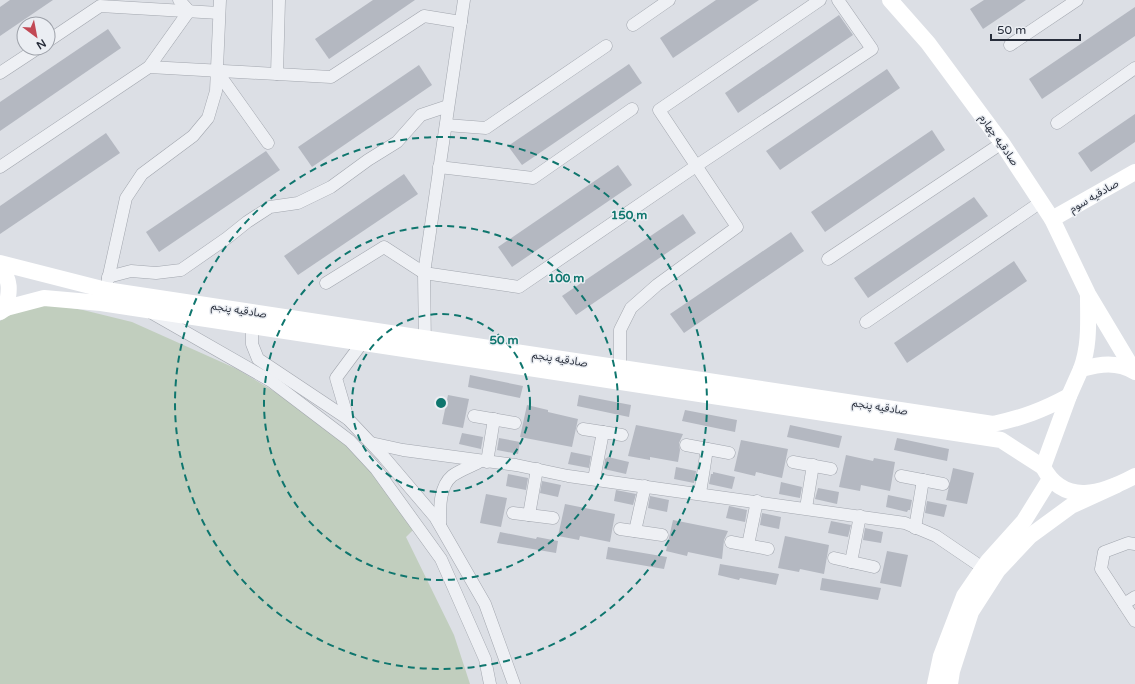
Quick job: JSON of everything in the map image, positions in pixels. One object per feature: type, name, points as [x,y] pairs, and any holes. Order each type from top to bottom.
[{"type":"street","points":[[179,0],[189,11]]},
{"type":"street","points":[[105,290],[126,198],[142,174],[193,136],[208,118],[216,90],[220,0]]},
{"type":"street","points":[[277,74],[279,0]]},
{"type":"street","points":[[425,345],[424,273],[464,0]]},
{"type":"street","points":[[633,25],[669,0]]},
{"type":"street","points":[[620,375],[620,330],[631,308],[657,285],[736,227],[659,110],[820,0]]},
{"type":"street","points":[[326,283],[384,247],[424,273],[519,287],[696,166],[872,49],[838,0]]},
{"type":"street","name":"صادقیه چهارم","points":[[890,0],[928,43],[1002,143],[1041,202],[1052,219],[1088,294],[1134,371]]},
{"type":"street","points":[[1010,45],[1076,0]]},
{"type":"street","points":[[56,36],[100,6],[219,13]]},
{"type":"street","points":[[0,167],[149,67],[189,11]]},
{"type":"street","points":[[149,67],[331,77],[424,16],[461,22]]},
{"type":"street","points":[[446,125],[486,128],[606,46]]},
{"type":"street","points":[[0,73],[26,56]]},
{"type":"street","points":[[1057,123],[1135,68]]},
{"type":"street","points":[[216,70],[268,143]]},
{"type":"street","points":[[105,290],[131,271],[156,273],[181,270],[227,238],[246,222],[270,207],[298,203],[332,187],[368,160],[397,142],[421,115],[448,106]]},
{"type":"street","points":[[439,167],[533,178],[632,109]]},
{"type":"street","points":[[828,259],[1002,143]]},
{"type":"street","name":"صادقیه سوم","points":[[1052,219],[1135,172]]},
{"type":"street","points":[[866,322],[1041,202]]},
{"type":"street","points":[[0,264],[8,277],[8,298],[3,310]]},
{"type":"street","name":"صادقیه پنجم","points":[[0,264],[105,290],[252,319],[362,343],[425,345]]},
{"type":"street","name":"صادقیه پنجم","points":[[3,310],[44,298],[105,290],[146,310],[252,319],[993,432],[1069,396]]},
{"type":"street","points":[[950,684],[952,670],[971,612],[1025,531],[1046,473],[1069,396],[1087,353],[1088,294]]},
{"type":"street","points":[[146,310],[271,381],[350,441],[376,469],[441,559],[485,659],[490,684]]},
{"type":"street","points":[[252,319],[252,344],[258,359],[348,419],[371,443],[435,517],[485,604],[514,684]]},
{"type":"street","points":[[348,419],[336,378],[362,343]]},
{"type":"street","points":[[1081,369],[1104,364],[1118,364],[1134,371]]},
{"type":"street","points":[[474,416],[515,423]]},
{"type":"street","points":[[484,462],[494,420]]},
{"type":"street","points":[[583,429],[622,436]]},
{"type":"street","points":[[594,479],[602,432]]},
{"type":"street","name":"صادقیه پنجم","points":[[993,432],[1001,440],[1046,473],[1058,487],[1073,493],[1095,492],[1117,485]]},
{"type":"street","points":[[371,443],[402,450],[537,469],[594,479],[905,523],[936,536],[983,568]]},
{"type":"street","points":[[686,445],[729,453]]},
{"type":"street","points":[[700,493],[707,449]]},
{"type":"street","points":[[440,525],[440,505],[443,490],[452,476],[484,462]]},
{"type":"street","points":[[793,462],[832,469]]},
{"type":"street","points":[[806,508],[813,465]]},
{"type":"street","points":[[529,515],[537,469]]},
{"type":"street","points":[[901,476],[942,484]]},
{"type":"street","points":[[935,684],[941,656],[964,596],[983,568],[1025,531],[1071,506],[1135,476]]},
{"type":"street","points":[[915,528],[923,480]]},
{"type":"street","points":[[635,532],[644,486]]},
{"type":"street","points":[[748,545],[757,501]]},
{"type":"street","points":[[513,513],[553,518]]},
{"type":"street","points":[[851,562],[860,516]]},
{"type":"street","points":[[620,530],[662,535]]},
{"type":"street","points":[[731,542],[768,549]]},
{"type":"street","points":[[1135,544],[1128,543],[1104,552],[1101,569],[1135,621]]},
{"type":"street","points":[[834,558],[874,567]]},
{"type":"street","points":[[1124,604],[1135,597]]},
{"type":"green space","points":[[48,304],[83,310],[132,322],[237,369],[280,395],[348,443],[415,528],[406,537],[454,635],[470,684],[0,684],[0,321],[18,309]]},
{"type":"building","points":[[10,0],[53,0],[29,16],[16,16],[16,25],[0,36],[0,7]]},
{"type":"building","points":[[373,0],[415,0],[329,59],[315,39]]},
{"type":"building","points":[[716,0],[759,0],[673,58],[660,38]]},
{"type":"building","points":[[984,0],[1026,0],[983,29],[970,9]]},
{"type":"building","points":[[1135,7],[1135,36],[1042,99],[1029,79]]},
{"type":"building","points":[[839,15],[853,35],[738,113],[725,93]]},
{"type":"building","points":[[108,29],[121,48],[0,131],[0,102]]},
{"type":"building","points":[[629,64],[642,83],[522,165],[508,146]]},
{"type":"building","points":[[419,65],[432,85],[312,167],[298,147]]},
{"type":"building","points":[[887,69],[900,88],[780,170],[766,151]]},
{"type":"building","points":[[1135,114],[1135,142],[1091,172],[1078,153]]},
{"type":"building","points":[[932,130],[945,150],[825,232],[811,212]]},
{"type":"building","points":[[106,133],[120,153],[0,234],[0,206]]},
{"type":"building","points":[[266,151],[280,170],[159,252],[146,232]]},
{"type":"building","points":[[618,165],[632,185],[512,267],[498,247]]},
{"type":"building","points":[[404,174],[418,194],[298,275],[284,256]]},
{"type":"building","points":[[974,197],[988,216],[868,298],[854,278]]},
{"type":"building","points":[[683,214],[696,233],[576,315],[562,296]]},
{"type":"building","points":[[791,232],[804,251],[684,333],[670,314]]},
{"type":"building","points":[[1014,261],[1027,281],[907,363],[894,343]]},
{"type":"building","points":[[470,375],[523,386],[520,398],[468,387]]},
{"type":"building","points":[[448,395],[469,399],[463,428],[442,424]]},
{"type":"building","points":[[579,395],[631,405],[629,417],[577,406]]},
{"type":"building","points":[[527,405],[578,419],[572,447],[520,437]]},
{"type":"building","points":[[685,410],[737,420],[735,432],[682,421]]},
{"type":"building","points":[[636,425],[683,434],[679,443],[680,450],[678,462],[650,457],[650,460],[628,456]]},
{"type":"building","points":[[790,425],[842,436],[839,448],[787,437]]},
{"type":"building","points":[[462,433],[483,437],[481,449],[459,444]]},
{"type":"building","points":[[499,438],[520,442],[518,454],[497,450]]},
{"type":"building","points":[[897,438],[949,449],[947,461],[894,450]]},
{"type":"building","points":[[741,440],[788,449],[782,478],[756,472],[755,476],[734,471]]},
{"type":"building","points":[[571,452],[591,456],[589,468],[568,464]]},
{"type":"building","points":[[846,455],[873,461],[874,458],[895,462],[890,491],[861,485],[860,491],[839,487]]},
{"type":"building","points":[[608,457],[629,462],[626,474],[604,469],[605,459]]},
{"type":"building","points":[[676,467],[696,471],[694,483],[674,479]]},
{"type":"building","points":[[953,468],[974,473],[967,504],[946,500]]},
{"type":"building","points":[[713,472],[735,477],[732,489],[709,484],[711,474],[713,474]]},
{"type":"building","points":[[508,474],[528,478],[526,490],[506,486]]},
{"type":"building","points":[[542,481],[561,485],[558,497],[540,493]]},
{"type":"building","points":[[781,482],[802,487],[800,498],[779,494]]},
{"type":"building","points":[[818,488],[839,492],[837,504],[815,499]]},
{"type":"building","points":[[616,490],[636,494],[633,505],[614,501]]},
{"type":"building","points":[[486,494],[507,498],[501,527],[480,523]]},
{"type":"building","points":[[888,495],[912,500],[910,510],[907,512],[886,507]]},
{"type":"building","points":[[650,496],[669,500],[667,512],[648,508]]},
{"type":"building","points":[[927,501],[947,505],[944,517],[925,513]]},
{"type":"building","points":[[565,504],[615,514],[610,542],[580,536],[579,540],[558,536]]},
{"type":"building","points":[[729,506],[747,510],[745,522],[726,518]]},
{"type":"building","points":[[762,513],[781,517],[779,529],[760,525]]},
{"type":"building","points":[[673,520],[728,531],[724,540],[722,559],[688,552],[687,556],[666,551]]},
{"type":"building","points":[[831,521],[851,525],[848,537],[828,533]]},
{"type":"building","points":[[865,528],[883,532],[881,543],[863,540]]},
{"type":"building","points":[[500,532],[536,539],[537,537],[558,541],[556,553],[497,543]]},
{"type":"building","points":[[785,536],[829,545],[824,574],[800,569],[799,572],[778,568]]},
{"type":"building","points":[[608,547],[667,557],[664,569],[606,559]]},
{"type":"building","points":[[887,551],[908,555],[901,587],[880,583]]},
{"type":"building","points":[[720,564],[779,574],[776,585],[740,578],[739,580],[718,575]]},
{"type":"building","points":[[822,578],[881,588],[878,600],[820,590]]}]
